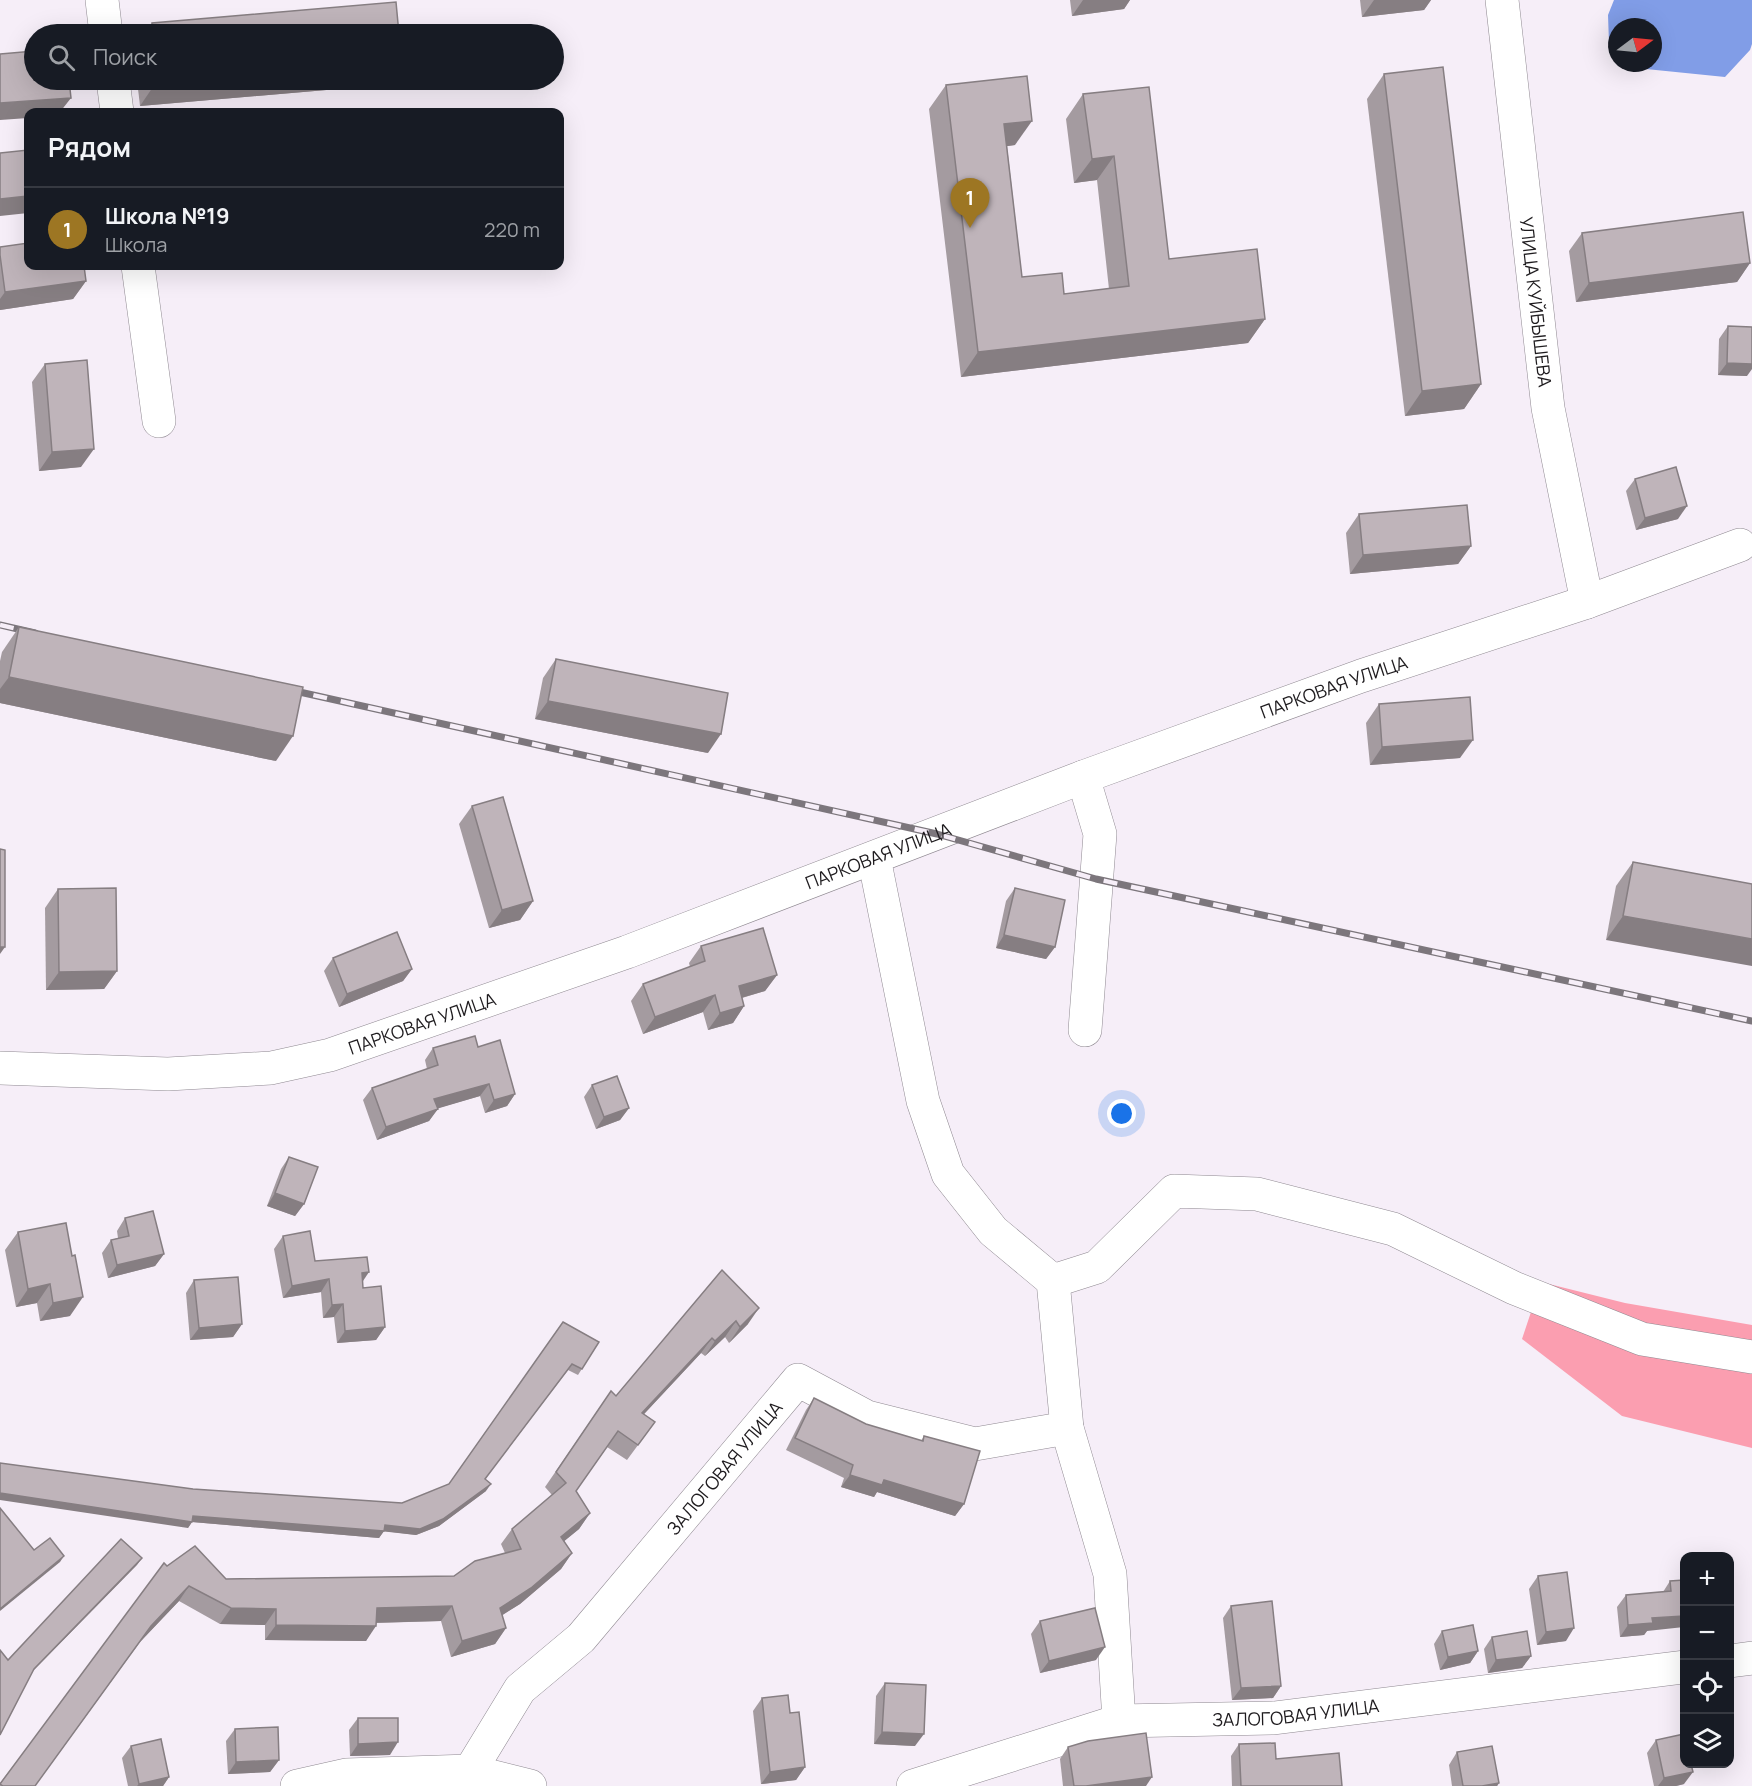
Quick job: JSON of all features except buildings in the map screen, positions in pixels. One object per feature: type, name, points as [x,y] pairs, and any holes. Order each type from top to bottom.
[{"type":"street","points":[[102,0],[105,24]]},
{"type":"street","name":"УЛИЦА КУЙБЫШЕВА","points":[[1502,0],[1548,408],[1587,602]]},
{"type":"street","points":[[114,90],[116,108]]},
{"type":"street","points":[[139,270],[159,421]]},
{"type":"street","name":"ПАРКОВАЯ УЛИЦА","points":[[0,1068],[168,1074],[271,1068],[330,1055],[627,952],[1083,777],[1361,676],[1587,602],[1748,545]]},
{"type":"street","points":[[1083,777],[1100,834],[1085,1030]]},
{"type":"street","points":[[874,858],[923,1101],[948,1174],[993,1231],[1053,1281],[1067,1428],[1110,1574],[1119,1721]]},
{"type":"street","points":[[1053,1281],[1097,1267],[1174,1191],[1257,1194],[1393,1229],[1514,1288],[1641,1339],[1752,1357]]},
{"type":"street","name":"ЗАЛОГОВАЯ УЛИЦА","points":[[470,1771],[520,1689],[581,1638],[798,1380],[867,1417],[975,1444],[1067,1428]]},
{"type":"street","points":[[1734,1660],[1752,1658]]},
{"type":"street","name":"ЗАЛОГОВАЯ УЛИЦА","points":[[913,1786],[1119,1721],[1274,1718],[1680,1667]]},
{"type":"street","points":[[297,1786],[346,1775],[470,1771],[530,1786]]},
{"type":"shaded area","points":[[1541,1282],[1625,1303],[1752,1325],[1752,1448],[1622,1416],[1522,1339]]},
{"type":"water","points":[[1614,0],[1752,0],[1752,44],[1750,50],[1725,77],[1662,71],[1662,18],[1608,18]]},
{"type":"railway","points":[[0,625],[35,633]]},
{"type":"railway","points":[[286,689],[937,834],[1096,879],[1752,1021]]},
{"type":"place","name":"Школа №19","points":[[970,228]]}]
